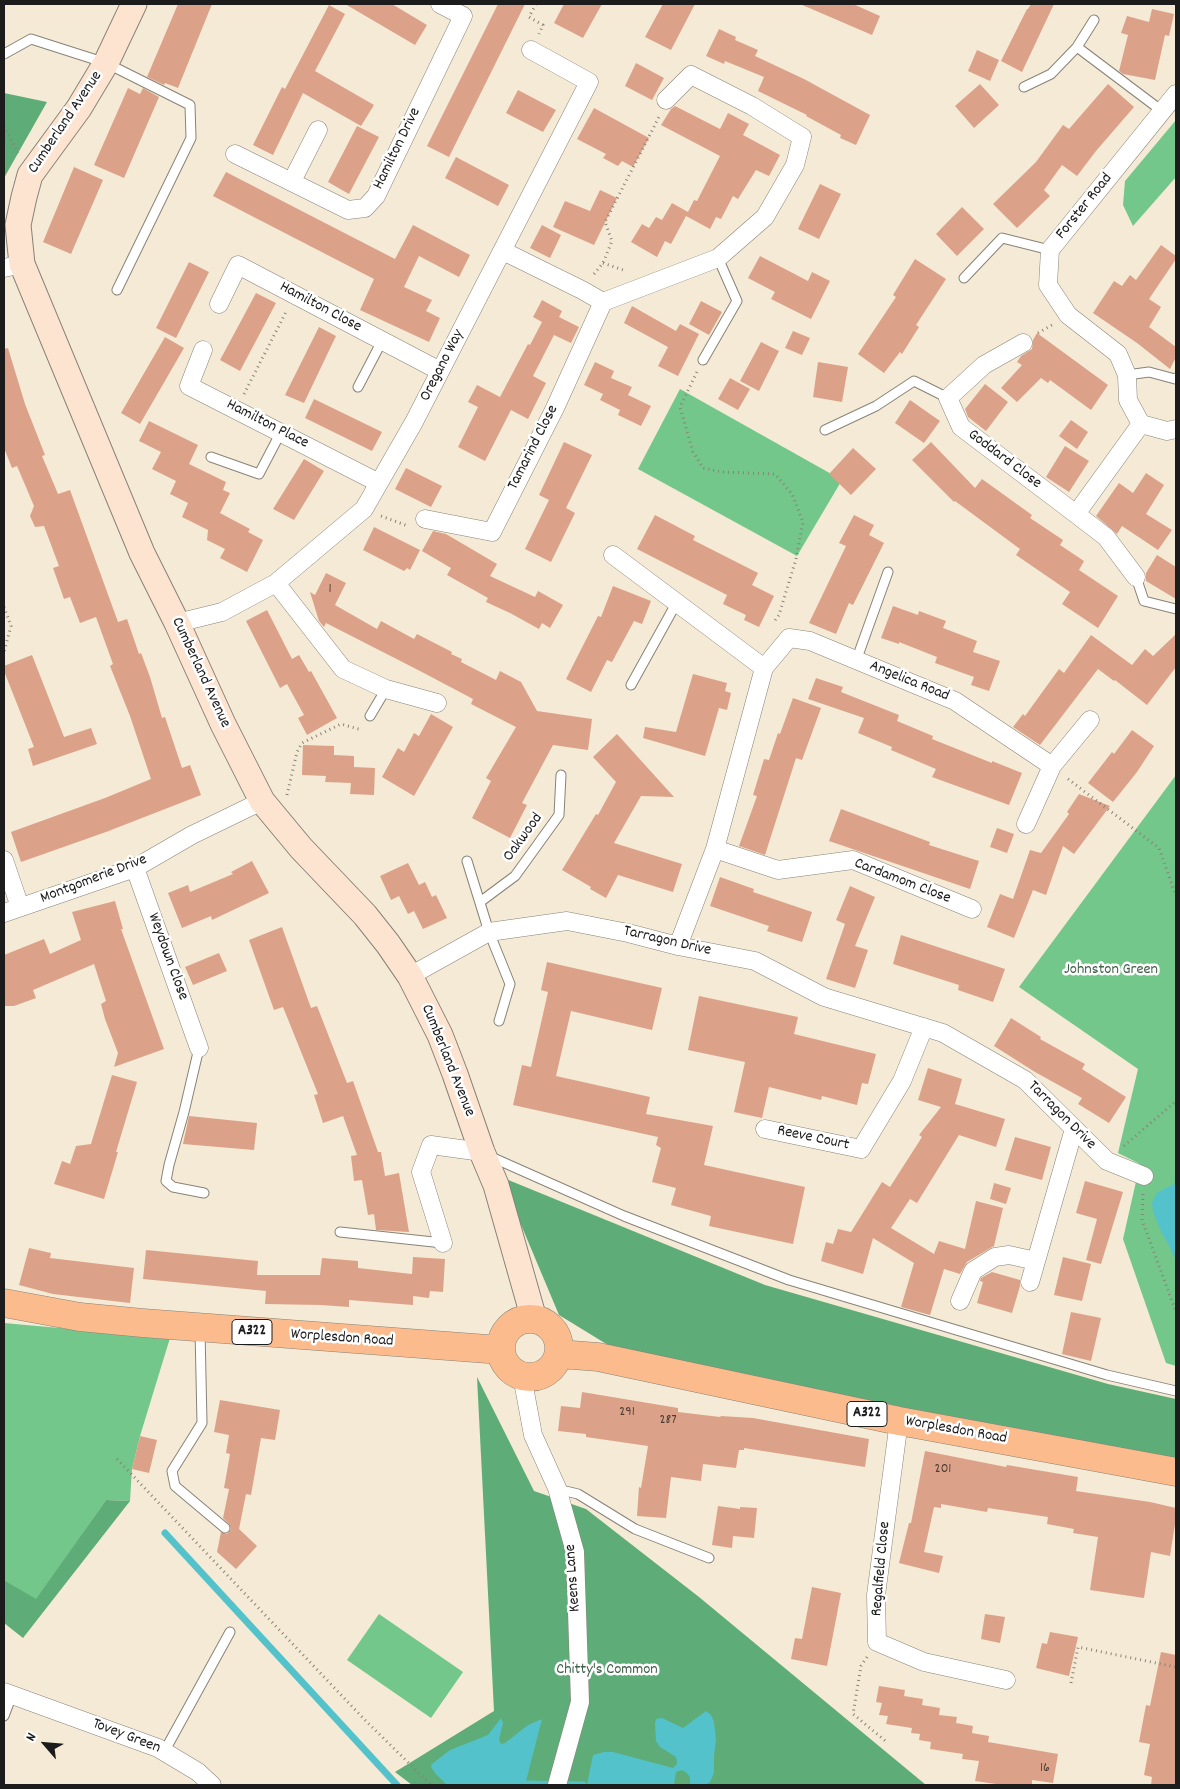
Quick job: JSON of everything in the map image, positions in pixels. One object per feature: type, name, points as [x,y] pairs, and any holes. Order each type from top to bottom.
[{"type":"main road","name":"Worplesdon Road","points":[[4,1303],[80,1317],[200,1328],[501,1350]]},
{"type":"main road","points":[[534,1319],[543,1322],[551,1328],[559,1344],[559,1354],[556,1363],[541,1375],[532,1377],[516,1374],[506,1364],[501,1350],[505,1334],[510,1327],[517,1322],[534,1319]]},
{"type":"main road","name":"Worplesdon Road","points":[[559,1354],[598,1357],[899,1421],[1176,1472]]},
{"type":"street","name":"Cumberland Avenue","points":[[134,4],[106,64],[79,108],[30,175],[18,225],[13,266],[142,553],[177,623],[212,700],[267,808],[301,848],[365,915],[388,944],[410,976],[440,1035],[482,1152],[496,1185],[534,1319]]},
{"type":"street","name":"Hamilton Drive","points":[[235,154],[348,210],[365,208],[376,196],[467,10],[440,4]]},
{"type":"street","name":"Oregano Way","points":[[177,623],[222,612],[276,584],[364,510],[414,422],[589,82],[531,50]]},
{"type":"street","points":[[503,251],[603,302],[718,258],[766,217],[795,165],[802,137],[752,106],[691,75],[666,100]]},
{"type":"street","name":"Forster Road","points":[[1141,424],[1128,400],[1127,374],[1118,354],[1068,315],[1048,285],[1050,250],[1176,94]]},
{"type":"street","points":[[292,181],[318,130]]},
{"type":"street","name":"Hamilton Close","points":[[219,304],[238,266],[440,371]]},
{"type":"street","name":"Tamarind Close","points":[[425,520],[492,532],[555,408],[603,302]]},
{"type":"street","points":[[948,398],[984,365],[1023,343]]},
{"type":"street","name":"Hamilton Place","points":[[203,350],[188,386],[379,483]]},
{"type":"street","name":"Goddard Close","points":[[948,398],[961,426],[1106,537],[1136,577]]},
{"type":"street","points":[[1076,514],[1141,424],[1167,432],[1176,429]]},
{"type":"street","points":[[613,555],[764,668]]},
{"type":"street","points":[[276,584],[344,669],[386,689],[437,703]]},
{"type":"street","name":"Angelica Road","points":[[678,946],[715,849],[764,668],[789,638],[810,641],[955,701],[1052,766]]},
{"type":"street","points":[[1026,824],[1052,766],[1090,720]]},
{"type":"street","name":"Montgomerie Drive","points":[[12,910],[135,868],[192,835],[267,808]]},
{"type":"street","name":"Cardamom Close","points":[[715,849],[778,870],[853,860],[972,909]]},
{"type":"street","points":[[4,860],[12,910]]},
{"type":"street","name":"Weydown Close","points":[[135,868],[199,1048]]},
{"type":"street","name":"Tarragon Drive","points":[[410,976],[489,932],[567,921],[628,933],[678,946],[755,960],[824,997],[943,1033],[1026,1080],[1107,1161],[1144,1176]]},
{"type":"street","name":"Reeve Court","points":[[766,1128],[861,1149],[902,1081],[924,1027]]},
{"type":"street","points":[[1030,1282],[1074,1129]]},
{"type":"street","points":[[443,1243],[421,1172],[431,1145],[482,1152]]},
{"type":"street","points":[[960,1301],[973,1271],[995,1257],[1009,1255],[1036,1261]]},
{"type":"street","name":"Keens Lane","points":[[522,1376],[533,1435],[557,1488],[576,1552],[580,1702],[558,1780]]},
{"type":"street","name":"Regalfield Close","points":[[877,1642],[876,1595],[899,1421]]},
{"type":"street","points":[[877,1642],[924,1662],[1006,1680]]},
{"type":"street","name":"Tovey Green","points":[[8,1693],[158,1748],[198,1772],[212,1785]]},
{"type":"lane","points":[[1024,87],[1051,74],[1077,47],[1094,20]]},
{"type":"lane","points":[[4,54],[31,39],[106,64],[190,105],[191,138],[117,290]]},
{"type":"lane","points":[[1077,47],[1162,112]]},
{"type":"lane","points":[[964,278],[1002,238],[1050,250]]},
{"type":"lane","points":[[703,360],[738,301],[718,258]]},
{"type":"lane","points":[[358,386],[382,340]]},
{"type":"lane","points":[[1127,374],[1149,372],[1176,379]]},
{"type":"lane","points":[[825,430],[876,406],[914,381],[948,398]]},
{"type":"lane","points":[[211,457],[259,474],[281,432]]},
{"type":"lane","points":[[856,660],[888,572]]},
{"type":"lane","points":[[1136,577],[1144,601],[1176,608]]},
{"type":"lane","points":[[631,685],[677,602]]},
{"type":"lane","points":[[370,716],[386,689]]},
{"type":"lane","name":"Oakwood","points":[[480,902],[515,876],[559,815],[561,775]]},
{"type":"lane","points":[[467,861],[489,932],[510,984],[499,1020]]},
{"type":"lane","points":[[199,1048],[166,1182],[173,1187],[204,1193]]},
{"type":"lane","points":[[482,1152],[624,1216],[789,1280],[1107,1375],[1176,1391]]},
{"type":"lane","points":[[340,1232],[443,1243]]},
{"type":"lane","points":[[200,1328],[202,1423],[172,1471],[176,1486],[225,1528]]},
{"type":"lane","points":[[557,1488],[578,1494],[635,1528],[708,1558]]},
{"type":"lane","points":[[164,1752],[230,1632]]},
{"type":"lane","points":[[4,1716],[8,1693]]},
{"type":"path","points":[[531,50],[543,25],[528,17],[536,4]]},
{"type":"path","points":[[582,290],[603,263],[612,241],[605,222],[649,138],[666,100]]},
{"type":"path","points":[[236,410],[295,295]]},
{"type":"path","points":[[1023,343],[1068,315]]},
{"type":"path","points":[[703,360],[680,407],[693,452],[703,468],[722,472],[775,474],[792,494],[803,522],[796,559],[780,615],[749,656]]},
{"type":"path","points":[[364,510],[416,530],[425,520]]},
{"type":"path","points":[[4,607],[11,626],[4,652]]},
{"type":"path","points":[[267,808],[286,800],[297,752],[302,743],[341,724],[363,730],[370,716]]},
{"type":"path","points":[[1052,766],[1159,848],[1176,896]]},
{"type":"path","points":[[1107,1161],[1176,1101]]},
{"type":"path","points":[[1144,1176],[1142,1220],[1176,1312]]},
{"type":"path","points":[[117,1459],[363,1718],[431,1785]]},
{"type":"path","points":[[877,1642],[861,1666],[853,1714],[888,1743]]},
{"type":"path","points":[[1071,1683],[1078,1647],[1176,1667]]},
{"type":"green space","points":[[4,93],[47,102],[4,178]]},
{"type":"green space","points":[[1176,120],[1176,177],[1133,226],[1123,205],[1125,181]]},
{"type":"green space","points":[[680,389],[842,480],[797,556],[638,469]]},
{"type":"green space","name":"Johnston Green","points":[[1176,775],[1176,1366],[1166,1363],[1123,1239],[1140,1164],[1118,1153],[1138,1069],[1019,987]]},
{"type":"green space","points":[[501,1177],[765,1285],[1108,1384],[1176,1399],[1176,1461],[759,1384],[608,1345],[559,1315]]},
{"type":"green space","points":[[4,1323],[170,1338],[140,1436],[132,1469],[130,1501],[106,1500],[36,1600],[4,1580]]},
{"type":"green space","name":"Chitty's Common","points":[[477,1377],[534,1491],[586,1509],[699,1597],[926,1785],[412,1785],[395,1772],[494,1711]]},
{"type":"green space","points":[[106,1500],[130,1501],[23,1638],[4,1623],[4,1580],[36,1599]]},
{"type":"green space","points":[[379,1614],[463,1672],[431,1718],[347,1660]]},
{"type":"water","points":[[1176,1183],[1176,1259],[1160,1229],[1153,1211],[1152,1202],[1158,1192]]},
{"type":"water","points":[[706,1711],[711,1715],[714,1722],[716,1740],[714,1773],[710,1782],[705,1785],[690,1785],[688,1774],[682,1770],[676,1772],[674,1785],[587,1785],[593,1755],[604,1752],[613,1752],[673,1768],[677,1764],[676,1757],[660,1747],[656,1741],[656,1719],[662,1718],[683,1728]]},
{"type":"water","points":[[501,1718],[503,1723],[499,1740],[501,1744],[528,1725],[542,1719],[525,1785],[447,1785],[435,1773],[431,1767],[432,1764],[450,1750],[488,1735]]},
{"type":"building","points":[[178,4],[212,4],[178,88],[165,83],[164,85],[147,77]]},
{"type":"building","points":[[345,4],[392,4],[427,25],[415,45]]},
{"type":"building","points":[[498,4],[525,4],[449,157],[427,146]]},
{"type":"building","points":[[564,4],[602,4],[583,38],[554,23]]},
{"type":"building","points":[[663,4],[695,4],[671,50],[645,37]]},
{"type":"building","points":[[800,4],[853,4],[880,16],[872,35]]},
{"type":"building","points":[[1031,4],[1054,4],[1022,72],[1001,61]]},
{"type":"building","points":[[329,5],[345,14],[315,71],[374,105],[361,126],[303,93],[273,155],[253,145],[282,87],[285,89]]},
{"type":"building","points":[[1152,9],[1174,14],[1169,36],[1165,35],[1155,80],[1123,74],[1119,71],[1128,35],[1121,33],[1127,16],[1149,22]]},
{"type":"building","points":[[719,29],[736,37],[735,40],[758,50],[755,56],[804,79],[870,115],[856,145],[840,138],[841,135],[807,115],[758,91],[764,77],[725,61],[724,64],[706,56]]},
{"type":"building","points":[[977,50],[999,60],[990,81],[968,71]]},
{"type":"building","points":[[636,63],[664,78],[652,100],[625,86]]},
{"type":"building","points":[[980,84],[999,105],[974,128],[955,106]]},
{"type":"building","points":[[1108,84],[1134,107],[1077,176],[1062,165],[1044,190],[1050,196],[1017,228],[993,204],[1036,162],[1063,125],[1069,129]]},
{"type":"building","points":[[128,88],[140,94],[143,88],[159,97],[124,178],[94,165]]},
{"type":"building","points":[[518,90],[556,110],[543,132],[506,113]]},
{"type":"building","points":[[675,106],[720,129],[728,113],[749,124],[743,135],[780,155],[769,176],[756,170],[738,199],[733,196],[721,219],[716,217],[710,229],[686,216],[671,244],[665,241],[657,257],[631,242],[642,224],[649,228],[656,217],[662,220],[672,203],[688,212],[694,200],[697,201],[720,156],[661,125]]},
{"type":"building","points":[[594,108],[649,138],[633,167],[622,161],[618,166],[603,158],[606,154],[577,139]]},
{"type":"building","points":[[357,126],[379,137],[349,194],[328,182]]},
{"type":"building","points":[[456,157],[509,185],[498,206],[445,178]]},
{"type":"building","points":[[74,167],[103,180],[71,254],[43,242]]},
{"type":"building","points":[[226,172],[395,259],[413,225],[470,255],[459,277],[419,256],[404,287],[432,300],[426,311],[440,318],[429,342],[360,310],[374,279],[213,196]]},
{"type":"building","points":[[820,184],[841,194],[819,239],[798,229]]},
{"type":"building","points":[[600,190],[617,198],[594,245],[553,227],[565,201],[590,211]]},
{"type":"building","points":[[962,207],[984,229],[957,256],[936,234]]},
{"type":"building","points":[[542,225],[561,235],[550,258],[530,248]]},
{"type":"building","points":[[1161,245],[1176,256],[1176,259],[1149,299],[1161,307],[1149,327],[1176,347],[1176,357],[1170,369],[1137,343],[1093,313],[1114,281],[1122,286],[1130,275],[1136,280]]},
{"type":"building","points":[[760,256],[808,281],[812,272],[830,281],[811,319],[771,299],[775,292],[748,278]]},
{"type":"building","points":[[915,259],[946,279],[916,325],[919,327],[902,354],[900,352],[884,373],[858,354],[896,297],[893,295]]},
{"type":"building","points":[[189,262],[209,272],[176,338],[156,328]]},
{"type":"building","points":[[256,293],[276,303],[240,371],[220,360]]},
{"type":"building","points":[[542,300],[562,311],[559,317],[579,327],[571,343],[554,335],[533,376],[546,383],[528,419],[511,410],[485,461],[458,447],[478,407],[468,402],[477,385],[500,397],[542,322],[533,317]]},
{"type":"building","points":[[701,301],[722,312],[709,335],[689,324]]},
{"type":"building","points":[[632,306],[676,331],[680,324],[699,334],[678,376],[658,366],[668,347],[624,323]]},
{"type":"building","points":[[319,327],[336,336],[304,403],[285,395]]},
{"type":"building","points":[[793,331],[810,338],[802,355],[785,348]]},
{"type":"building","points":[[1037,333],[1108,385],[1091,410],[1050,380],[1048,383],[1041,378],[1017,402],[1001,388],[1022,365],[1017,362],[1021,356],[1032,349],[1033,340]]},
{"type":"building","points":[[165,337],[184,348],[140,424],[121,413]]},
{"type":"building","points":[[761,342],[779,351],[759,391],[740,381]]},
{"type":"building","points":[[8,348],[25,404],[45,455],[42,456],[58,494],[70,490],[118,622],[127,619],[139,654],[141,653],[150,677],[162,718],[165,717],[182,768],[190,765],[201,795],[106,832],[21,862],[11,832],[151,779],[130,716],[110,666],[113,664],[96,617],[80,623],[70,597],[64,599],[53,568],[59,566],[44,526],[35,527],[30,516],[34,506],[17,466],[12,468],[4,448],[4,349]]},
{"type":"building","points":[[595,362],[614,371],[611,378],[632,387],[628,395],[651,406],[641,426],[618,415],[620,410],[600,400],[603,394],[584,385]]},
{"type":"building","points":[[818,362],[848,367],[842,402],[813,397]]},
{"type":"building","points":[[730,378],[750,389],[738,410],[718,399]]},
{"type":"building","points":[[985,384],[1008,402],[986,431],[968,417],[965,409]]},
{"type":"building","points":[[314,399],[382,432],[372,451],[305,418]]},
{"type":"building","points":[[910,400],[940,421],[924,443],[895,423]]},
{"type":"building","points":[[1071,420],[1088,432],[1077,449],[1059,436]]},
{"type":"building","points":[[149,421],[198,445],[189,464],[226,482],[223,490],[230,493],[220,513],[250,529],[248,532],[263,540],[247,572],[220,558],[225,549],[207,540],[208,530],[182,517],[188,503],[170,494],[176,481],[152,469],[161,452],[139,441]]},
{"type":"building","points":[[564,442],[592,455],[566,508],[575,513],[551,562],[525,549],[549,500],[539,495]]},
{"type":"building","points":[[931,442],[975,488],[982,479],[1032,515],[1030,518],[1063,540],[1060,545],[1084,561],[1079,570],[1118,596],[1098,628],[1062,604],[1070,592],[1016,555],[1020,549],[954,502],[912,460]]},
{"type":"building","points":[[1065,446],[1089,461],[1069,492],[1046,477]]},
{"type":"building","points":[[853,448],[876,469],[851,495],[829,474]]},
{"type":"building","points":[[304,459],[324,471],[294,520],[273,509]]},
{"type":"building","points":[[406,468],[442,486],[431,507],[395,489]]},
{"type":"building","points":[[1146,473],[1164,485],[1146,514],[1172,530],[1158,550],[1122,526],[1117,534],[1096,516],[1119,483],[1133,493]]},
{"type":"building","points":[[655,515],[695,536],[693,540],[758,573],[752,585],[774,596],[759,627],[744,620],[746,615],[723,604],[727,595],[637,549]]},
{"type":"building","points":[[854,515],[874,525],[869,535],[884,543],[853,605],[849,603],[836,634],[809,623],[846,546],[839,543]]},
{"type":"building","points":[[374,527],[420,550],[410,570],[407,568],[404,571],[363,550]]},
{"type":"building","points":[[433,531],[446,534],[497,564],[490,576],[535,597],[538,591],[563,605],[550,628],[542,623],[539,629],[486,602],[488,598],[447,575],[451,568],[422,551]]},
{"type":"building","points":[[1157,555],[1176,567],[1176,599],[1146,581],[1146,573]]},
{"type":"building","points":[[326,573],[346,583],[335,605],[377,629],[381,621],[414,639],[417,634],[452,652],[451,654],[462,659],[461,662],[496,680],[500,671],[521,682],[537,711],[592,719],[588,750],[553,745],[522,803],[527,805],[510,838],[472,818],[491,781],[486,778],[516,727],[471,704],[473,699],[420,671],[326,623],[324,627],[319,621],[310,592],[315,595]]},
{"type":"building","points":[[613,586],[651,601],[642,624],[634,621],[612,662],[607,660],[591,692],[566,679],[598,616],[601,617]]},
{"type":"building","points":[[893,606],[918,615],[919,611],[946,621],[943,628],[977,641],[973,652],[1000,661],[989,691],[971,685],[974,677],[935,663],[937,657],[899,642],[899,644],[881,638]]},
{"type":"building","points":[[267,610],[292,659],[299,655],[309,672],[311,671],[337,718],[307,735],[298,718],[304,715],[287,684],[280,688],[246,621]]},
{"type":"building","points":[[1176,634],[1176,667],[1147,705],[1098,669],[1040,745],[1013,727],[1023,714],[1025,716],[1059,669],[1064,673],[1091,635],[1132,665],[1145,649],[1153,656]]},
{"type":"building","points":[[32,655],[64,737],[91,728],[97,744],[33,766],[28,749],[34,747],[4,671],[4,666]]},
{"type":"building","points":[[693,674],[727,683],[725,691],[731,693],[727,710],[719,708],[705,756],[643,738],[645,727],[676,732]]},
{"type":"building","points":[[816,678],[843,687],[841,692],[899,715],[897,721],[933,736],[932,739],[1022,773],[1009,805],[932,777],[936,769],[891,750],[892,747],[858,733],[864,718],[808,699]]},
{"type":"building","points":[[793,698],[821,708],[802,760],[796,758],[765,855],[739,846],[757,796],[753,795],[764,759],[769,760]]},
{"type":"building","points":[[431,714],[453,727],[414,796],[382,777],[398,748],[404,752],[414,733],[419,736]]},
{"type":"building","points":[[1132,730],[1154,746],[1137,772],[1113,802],[1088,783]]},
{"type":"building","points":[[617,734],[674,797],[641,796],[614,843],[682,864],[673,892],[618,875],[606,898],[562,870],[596,814],[598,815],[616,782],[593,757]]},
{"type":"building","points":[[303,745],[334,746],[334,755],[354,756],[354,767],[375,768],[374,795],[350,794],[351,783],[325,782],[326,776],[302,775]]},
{"type":"building","points":[[1079,794],[1110,806],[1074,854],[1063,846],[1046,895],[1033,890],[1014,938],[987,927],[1000,894],[1013,899],[1030,850],[1041,853],[1069,814],[1067,812]]},
{"type":"building","points":[[841,809],[930,842],[929,845],[979,861],[970,889],[829,841]]},
{"type":"building","points":[[997,828],[1014,834],[1007,853],[990,847]]},
{"type":"building","points":[[252,861],[269,893],[212,920],[211,916],[182,928],[168,893],[188,885],[190,892],[233,874],[231,872]]},
{"type":"building","points":[[408,863],[419,885],[425,882],[432,897],[436,895],[447,918],[423,929],[414,911],[408,914],[399,896],[391,900],[380,876]]},
{"type":"building","points":[[720,877],[754,889],[753,892],[812,912],[802,942],[767,931],[769,926],[710,906]]},
{"type":"building","points":[[850,886],[875,897],[855,946],[868,950],[855,988],[826,979],[845,924],[836,920]]},
{"type":"building","points":[[115,901],[123,929],[121,929],[164,1049],[114,1067],[118,1053],[105,1019],[101,1004],[106,1001],[94,964],[33,990],[36,998],[14,1006],[4,1006],[4,955],[44,939],[50,954],[81,940],[72,912]]},
{"type":"building","points":[[282,927],[311,1008],[317,1006],[347,1083],[353,1081],[378,1152],[381,1152],[385,1176],[399,1173],[409,1232],[376,1230],[374,1214],[368,1215],[362,1180],[354,1181],[351,1156],[357,1155],[343,1116],[323,1123],[314,1095],[318,1094],[283,1007],[274,1010],[249,940]]},
{"type":"building","points":[[901,935],[1005,969],[993,1002],[958,990],[959,985],[893,964]]},
{"type":"building","points":[[219,953],[227,971],[193,985],[185,967]]},
{"type":"building","points":[[547,962],[662,988],[652,1030],[571,1011],[556,1076],[650,1097],[646,1114],[713,1126],[704,1165],[805,1187],[793,1244],[709,1226],[711,1216],[671,1205],[676,1188],[652,1182],[661,1148],[656,1145],[658,1137],[513,1105],[522,1065],[531,1067],[548,992],[541,990]]},
{"type":"building","points":[[699,996],[798,1017],[794,1034],[876,1054],[868,1084],[862,1083],[857,1105],[822,1096],[821,1100],[769,1087],[762,1118],[734,1112],[745,1062],[688,1050]]},
{"type":"building","points":[[1011,1018],[1041,1037],[1040,1039],[1085,1064],[1082,1069],[1126,1097],[1109,1123],[1078,1104],[1082,1098],[1035,1072],[994,1046]]},
{"type":"building","points":[[928,1068],[962,1079],[955,1104],[1005,1119],[996,1147],[959,1135],[917,1203],[910,1199],[891,1228],[934,1254],[939,1241],[965,1249],[976,1201],[1003,1208],[994,1246],[967,1262],[960,1274],[944,1269],[930,1315],[901,1307],[914,1263],[873,1238],[863,1274],[821,1261],[826,1242],[833,1244],[838,1229],[851,1232],[882,1182],[890,1187],[922,1137],[919,1135],[941,1107],[918,1100]]},
{"type":"building","points":[[112,1075],[137,1082],[104,1199],[54,1184],[62,1161],[70,1164],[76,1146],[91,1144]]},
{"type":"building","points":[[189,1116],[257,1123],[254,1150],[183,1144]]},
{"type":"building","points":[[1015,1137],[1051,1147],[1042,1180],[1005,1170]]},
{"type":"building","points":[[1085,1181],[1123,1192],[1101,1264],[1086,1260],[1097,1219],[1076,1213]]},
{"type":"building","points":[[994,1183],[1011,1188],[1006,1204],[990,1199]]},
{"type":"building","points":[[29,1248],[51,1253],[50,1258],[134,1268],[130,1303],[53,1294],[19,1285]]},
{"type":"building","points":[[146,1250],[258,1261],[257,1275],[320,1275],[322,1258],[358,1261],[358,1268],[412,1274],[413,1257],[445,1259],[443,1292],[430,1291],[429,1298],[413,1296],[413,1305],[349,1300],[349,1307],[265,1304],[266,1291],[143,1279]]},
{"type":"building","points":[[1063,1257],[1091,1264],[1082,1301],[1054,1295]]},
{"type":"building","points":[[992,1272],[1020,1280],[1012,1313],[977,1303],[983,1282],[980,1281],[981,1278]]},
{"type":"building","points":[[1071,1312],[1101,1318],[1091,1361],[1062,1354]]},
{"type":"building","points":[[582,1392],[678,1408],[678,1412],[720,1417],[753,1418],[869,1439],[865,1467],[744,1448],[744,1450],[739,1450],[736,1468],[703,1464],[701,1481],[671,1477],[666,1518],[637,1516],[639,1487],[641,1488],[648,1446],[586,1437],[586,1434],[558,1431],[561,1406],[580,1408]]},
{"type":"building","points":[[220,1400],[280,1410],[275,1440],[261,1438],[251,1495],[246,1494],[239,1529],[257,1546],[236,1569],[217,1552],[221,1532],[227,1534],[231,1529],[223,1518],[229,1489],[224,1488],[230,1454],[226,1453],[229,1435],[214,1432]]},
{"type":"building","points":[[140,1436],[157,1440],[149,1473],[132,1469]]},
{"type":"building","points":[[925,1451],[1006,1467],[1007,1465],[1078,1477],[1076,1491],[1150,1502],[1176,1508],[1170,1556],[1151,1552],[1144,1598],[1090,1590],[1098,1537],[1073,1533],[1074,1529],[1047,1524],[1048,1517],[988,1508],[987,1512],[941,1504],[941,1508],[934,1507],[924,1552],[943,1556],[939,1573],[899,1563],[909,1523],[911,1523]]},
{"type":"building","points":[[718,1506],[740,1509],[740,1507],[757,1508],[754,1538],[733,1536],[732,1548],[712,1545]]},
{"type":"building","points":[[812,1587],[841,1593],[827,1666],[791,1659],[795,1638],[802,1639]]},
{"type":"building","points":[[985,1614],[1005,1617],[1000,1643],[981,1639]]},
{"type":"building","points":[[1050,1632],[1078,1637],[1069,1676],[1036,1668],[1042,1643],[1047,1644]]},
{"type":"building","points":[[1161,1652],[1176,1655],[1176,1785],[1151,1785],[1152,1777],[1144,1775],[1150,1744],[1139,1742],[1146,1705],[1150,1706]]},
{"type":"building","points":[[879,1686],[905,1690],[904,1696],[923,1699],[922,1705],[940,1708],[939,1715],[957,1717],[956,1723],[973,1726],[972,1733],[989,1736],[988,1742],[1058,1754],[1053,1783],[1032,1780],[1032,1785],[1003,1785],[975,1781],[979,1761],[962,1759],[963,1754],[930,1749],[931,1742],[919,1740],[920,1734],[911,1733],[912,1728],[886,1724],[888,1716],[879,1715],[882,1703],[876,1702]]},
{"type":"waterway","points":[[165,1533],[397,1785]]},
{"type":"waterway","points":[[525,1784],[583,1785]]}]
